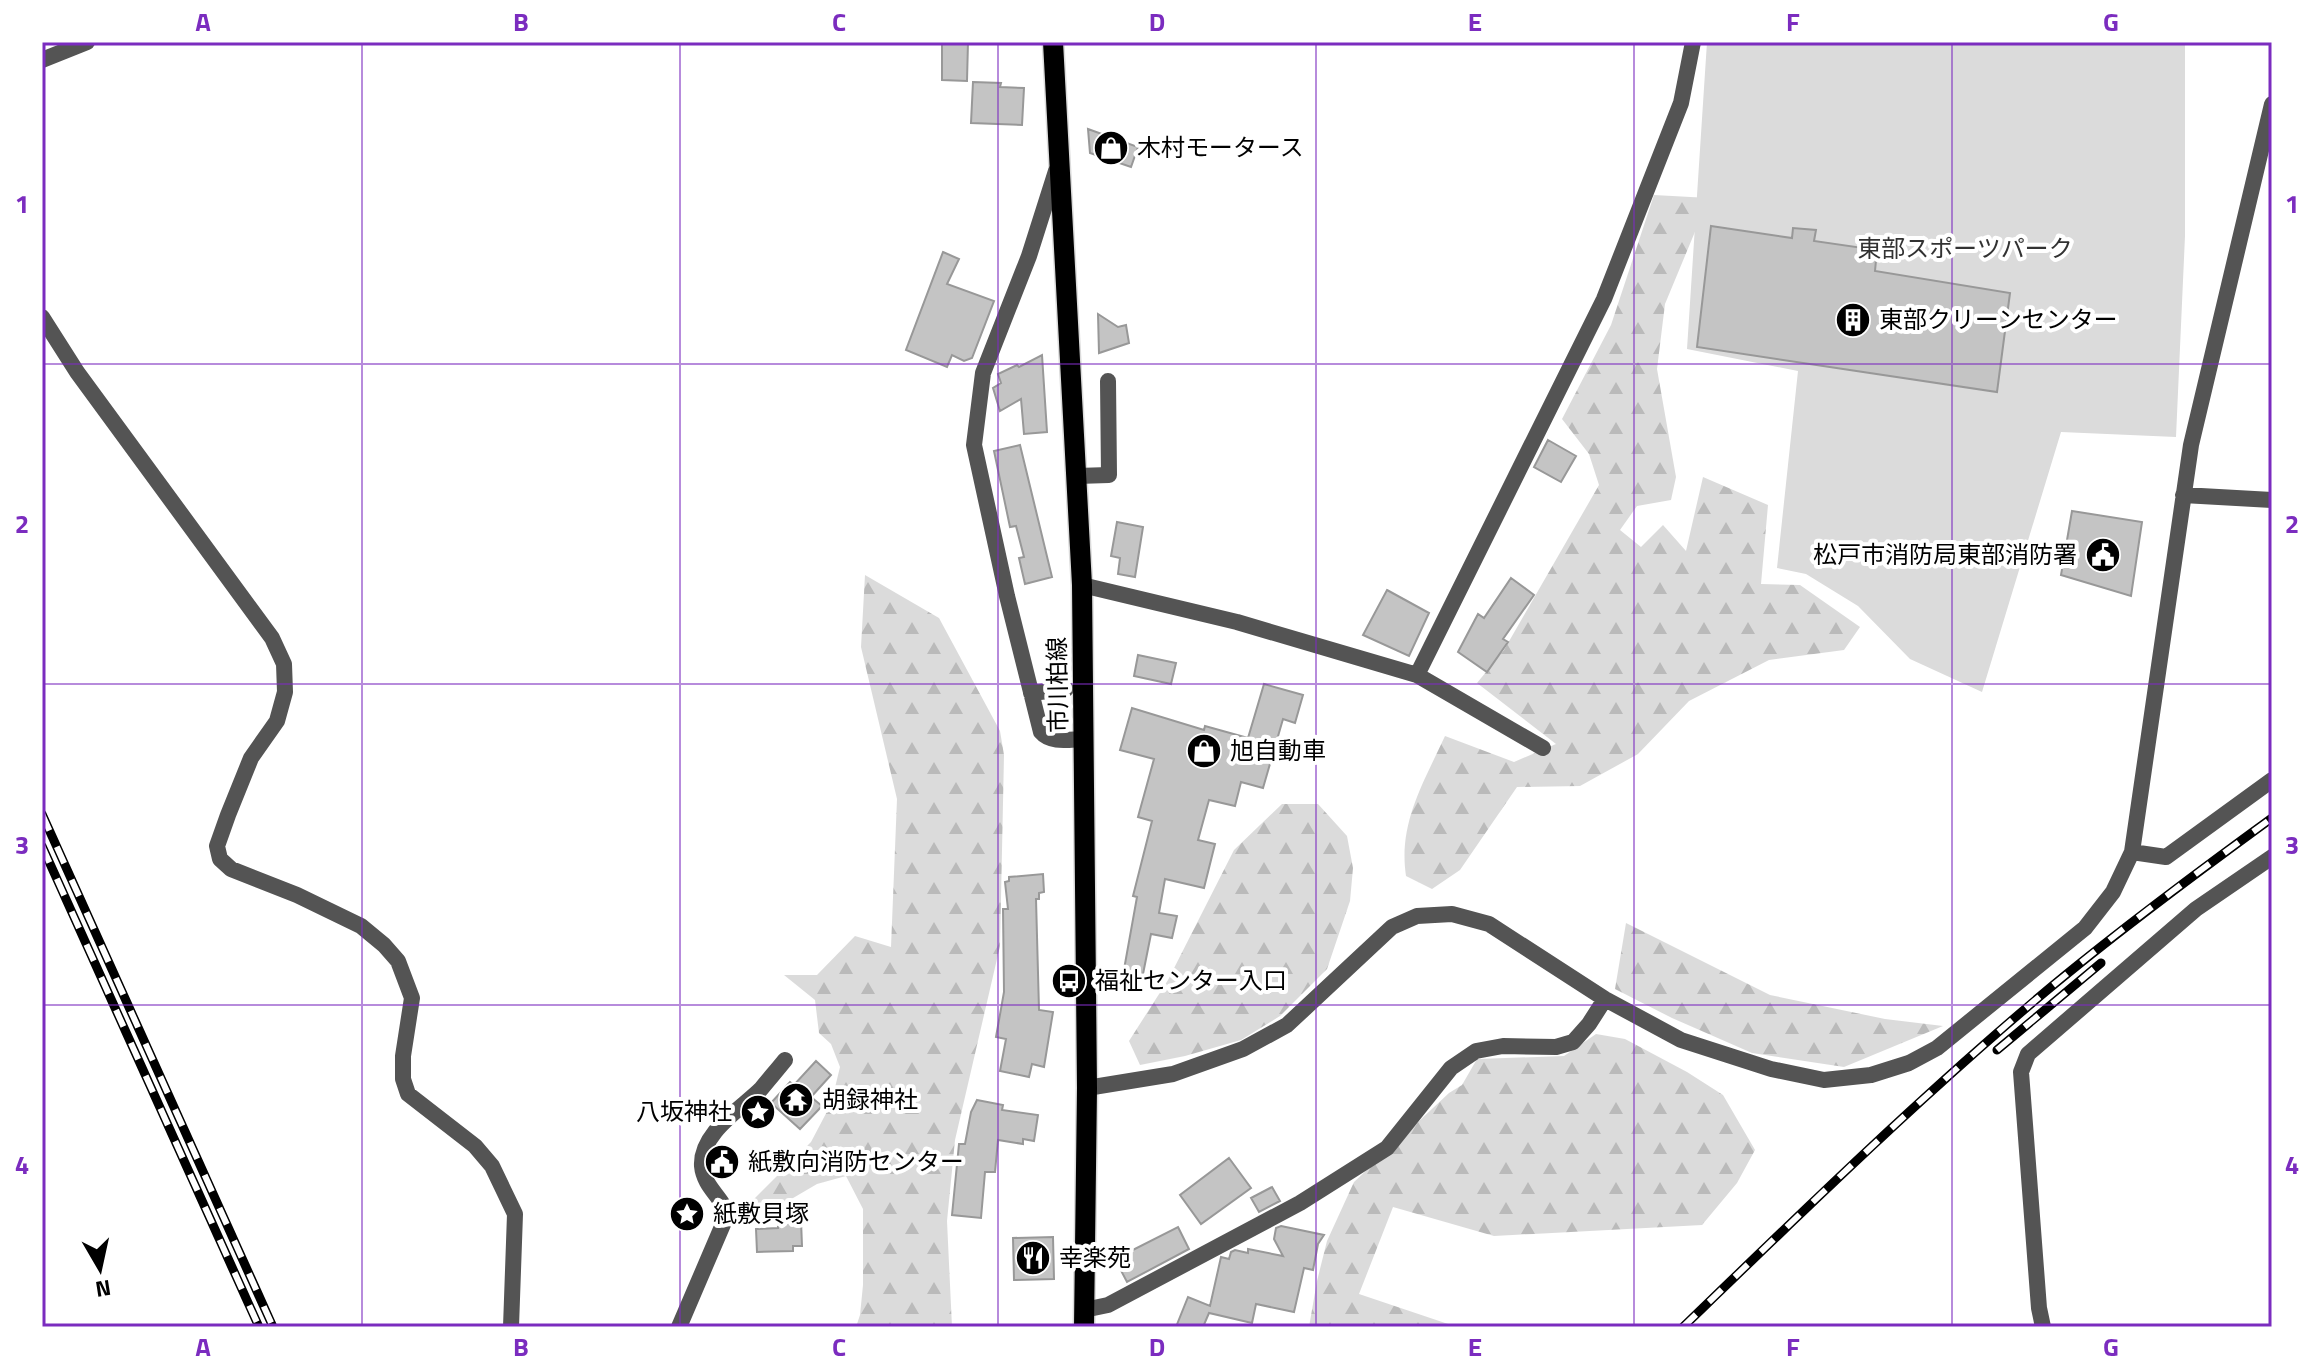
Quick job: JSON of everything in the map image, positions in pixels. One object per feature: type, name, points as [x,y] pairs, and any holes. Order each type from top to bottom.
[{"type":"main road","name":"市川柏線","points":[[1053,42],[1082,585],[1087,1088],[1084,1318]]},
{"type":"street","points":[[42,60],[87,42]]},
{"type":"street","points":[[1417,675],[1604,299],[1681,103],[1693,42]]},
{"type":"street","points":[[1087,1088],[1173,1074],[1254,1043],[1287,1025],[1392,927],[1417,916],[1452,914],[1489,924],[1605,999],[1681,1040],[1771,1069],[1824,1080],[1871,1075],[1909,1063],[1937,1048],[2085,928],[2113,892],[2132,852],[2191,445],[2272,104]]},
{"type":"street","points":[[1059,154],[1033,242],[983,373],[974,445],[992,534],[1041,732],[1046,737],[1085,739]]},
{"type":"street","points":[[42,317],[77,372],[272,638],[284,664],[285,692],[277,721],[251,758],[228,815],[217,846],[220,859],[231,869],[297,895],[361,926],[398,961],[412,998],[403,1056],[403,1079],[408,1094],[475,1146],[492,1166],[515,1214],[511,1327]]},
{"type":"street","points":[[1077,476],[1109,475],[1108,381]]},
{"type":"street","points":[[2183,495],[2272,500]]},
{"type":"street","points":[[1082,585],[1237,622],[1417,675],[1543,748]]},
{"type":"street","points":[[1031,693],[1066,689]]},
{"type":"street","points":[[2132,852],[2166,857],[2272,780]]},
{"type":"street","points":[[2043,1327],[2021,1072],[2028,1054],[2196,909],[2272,857]]},
{"type":"street","points":[[1084,1318],[1300,1203],[1387,1148],[1451,1068],[1476,1051],[1503,1046],[1556,1047],[1573,1042],[1605,999]]},
{"type":"street","points":[[679,1327],[727,1215],[706,1182],[703,1155],[709,1141],[723,1124],[760,1090],[785,1060]]},
{"type":"green space","name":"東部スポーツパーク","points":[[1707,42],[2185,42],[2185,236],[2176,437],[2061,432],[1982,692],[1910,659],[1858,606],[1806,574],[1777,568],[1798,371],[1687,349]]},
{"type":"green space","points":[[1654,195],[1709,198],[1665,304],[1657,369],[1676,477],[1671,500],[1637,506],[1620,530],[1641,547],[1663,525],[1686,551],[1703,477],[1768,505],[1761,584],[1800,585],[1860,627],[1844,650],[1769,660],[1689,701],[1638,754],[1580,786],[1517,787],[1460,870],[1432,889],[1406,876],[1406,838],[1421,787],[1445,736],[1514,762],[1556,744],[1477,683],[1504,650],[1599,485],[1589,454],[1562,419],[1611,325]]},
{"type":"green space","points":[[865,575],[939,618],[1000,731],[1004,755],[1000,946],[955,1140],[947,1221],[952,1327],[856,1327],[863,1285],[863,1209],[846,1176],[817,1184],[788,1201],[747,1206],[811,1142],[831,1104],[840,1067],[831,1044],[819,1033],[815,1000],[784,975],[817,975],[855,936],[891,947],[897,799],[861,647]]},
{"type":"green space","points":[[1282,804],[1318,804],[1347,836],[1353,868],[1350,901],[1327,969],[1280,1016],[1241,1040],[1140,1065],[1129,1041],[1168,980],[1234,850]]},
{"type":"green space","points":[[1626,923],[1770,995],[1885,1019],[1943,1026],[1844,1067],[1752,1053],[1615,989]]},
{"type":"green space","points":[[1596,1034],[1625,1039],[1723,1095],[1755,1150],[1737,1183],[1702,1225],[1494,1236],[1393,1207],[1359,1294],[1457,1327],[1309,1327],[1327,1241],[1354,1182],[1449,1093],[1462,1085],[1477,1059],[1564,1056]]},
{"type":"building","points":[[942,42],[968,42],[967,81],[942,80]]},
{"type":"building","points":[[973,82],[1024,88],[1022,125],[971,123]]},
{"type":"building","points":[[1088,129],[1138,147],[1131,167],[1090,153]]},
{"type":"building","name":"東部クリーンセンター","points":[[1711,226],[1792,238],[1793,228],[1816,230],[1814,241],[1877,250],[1875,271],[2010,293],[1997,392],[1697,347]]},
{"type":"building","points":[[943,252],[959,259],[947,284],[994,301],[972,358],[964,361],[952,355],[947,367],[906,350]]},
{"type":"building","points":[[1098,314],[1118,327],[1126,325],[1129,343],[1099,353]]},
{"type":"building","points":[[1042,355],[1047,432],[1024,434],[1021,399],[1000,411],[993,388],[1001,383],[998,374]]},
{"type":"building","points":[[1548,440],[1576,456],[1561,482],[1534,467]]},
{"type":"building","points":[[1020,445],[1052,577],[1025,584],[1019,558],[1024,557],[1016,526],[1010,527],[994,451]]},
{"type":"building","points":[[2072,511],[2142,522],[2131,596],[2061,575]]},
{"type":"building","points":[[1117,522],[1143,527],[1135,577],[1118,574],[1120,558],[1111,556]]},
{"type":"building","points":[[1511,578],[1534,595],[1503,639],[1508,642],[1487,672],[1458,652],[1478,614],[1484,618]]},
{"type":"building","points":[[1387,590],[1429,613],[1409,656],[1363,635]]},
{"type":"building","points":[[1138,655],[1176,663],[1171,684],[1134,676]]},
{"type":"building","points":[[1264,684],[1303,695],[1295,723],[1283,719],[1263,788],[1241,782],[1235,806],[1209,800],[1198,840],[1215,844],[1204,888],[1165,879],[1159,913],[1177,916],[1172,938],[1151,934],[1142,979],[1123,975],[1137,897],[1133,896],[1152,821],[1138,817],[1154,759],[1120,750],[1132,708],[1204,730],[1205,726],[1248,738]]},
{"type":"building","points":[[1043,874],[1044,892],[1039,893],[1039,899],[1036,899],[1039,1010],[1053,1012],[1044,1067],[1032,1064],[1029,1077],[1000,1071],[1006,1039],[996,1037],[1004,992],[1003,909],[1008,909],[1005,882],[1009,881],[1009,877]]},
{"type":"building","points":[[816,1061],[831,1075],[811,1097],[822,1106],[800,1129],[771,1103],[790,1082],[794,1085]]},
{"type":"building","points":[[977,1100],[1003,1105],[1002,1110],[1038,1115],[1034,1141],[1023,1139],[1023,1144],[998,1140],[995,1172],[985,1172],[981,1218],[952,1215],[959,1144],[965,1144],[971,1112]]},
{"type":"building","points":[[720,1148],[736,1158],[725,1176],[713,1165]]},
{"type":"building","points":[[1229,1158],[1251,1188],[1201,1224],[1180,1195]]},
{"type":"building","points":[[1272,1187],[1280,1201],[1259,1212],[1251,1198]]},
{"type":"building","points":[[801,1220],[802,1246],[793,1246],[793,1251],[757,1252],[756,1229],[778,1228],[778,1221]]},
{"type":"building","points":[[1281,1226],[1324,1235],[1318,1244],[1313,1270],[1304,1268],[1294,1312],[1256,1304],[1252,1323],[1209,1313],[1203,1327],[1176,1327],[1188,1297],[1210,1306],[1221,1257],[1229,1259],[1231,1252],[1248,1253],[1248,1249],[1283,1256],[1274,1239],[1276,1228]]},
{"type":"building","points":[[1178,1227],[1189,1249],[1127,1282],[1115,1259]]},
{"type":"building","name":"幸楽苑","points":[[1053,1237],[1054,1279],[1014,1280],[1013,1238]]},
{"type":"railway","points":[[42,814],[273,1327]]},
{"type":"railway","points":[[1683,1327],[1861,1156],[1998,1032],[2129,925],[2272,818]]},
{"type":"railway","points":[[42,846],[259,1327]]},
{"type":"railway","points":[[1997,1050],[2101,963]]},
{"type":"place","name":"木村モータース","points":[[1111,148]]},
{"type":"place","name":"東部クリーンセンター","points":[[1853,320]]},
{"type":"place","name":"松戸市消防局東部消防署","points":[[2103,555]]},
{"type":"place","name":"旭自動車","points":[[1204,751]]},
{"type":"place","name":"福祉センター入口","points":[[1069,981]]},
{"type":"place","name":"胡録神社","points":[[796,1100]]},
{"type":"place","name":"八坂神社","points":[[758,1112]]},
{"type":"place","name":"紙敷向消防センター","points":[[722,1162]]},
{"type":"place","name":"紙敷貝塚","points":[[687,1214]]},
{"type":"place","name":"幸楽苑","points":[[1033,1258]]}]
